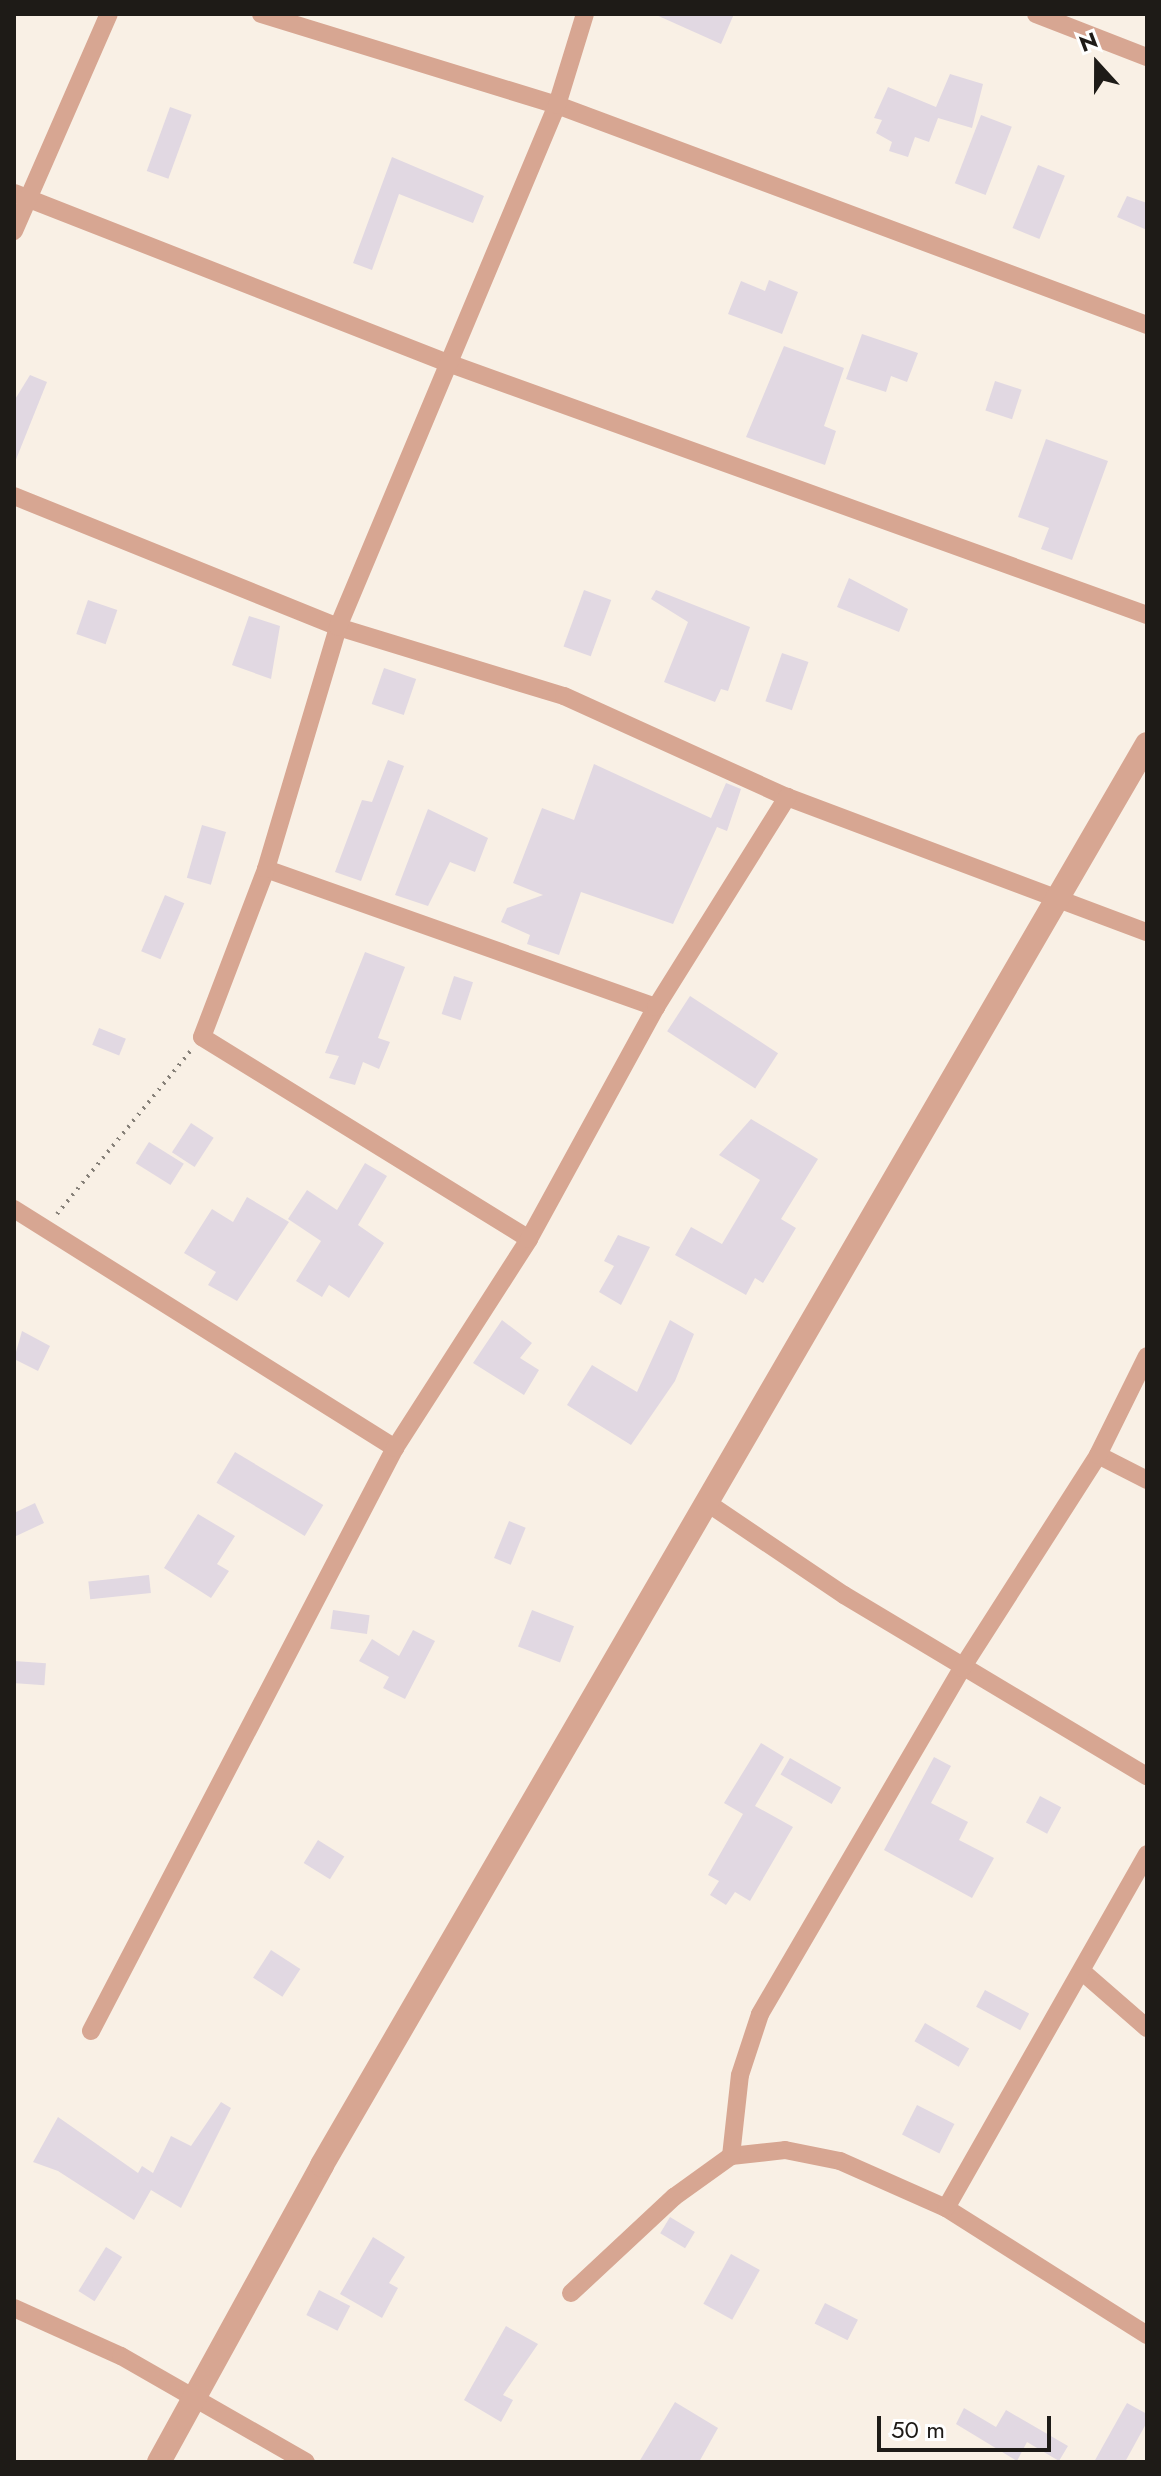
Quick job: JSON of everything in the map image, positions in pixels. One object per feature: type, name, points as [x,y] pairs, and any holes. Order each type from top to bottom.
[{"type":"street","points":[[14,231],[21,195],[109,14]]},
{"type":"street","points":[[261,14],[557,105],[1147,325]]},
{"type":"street","points":[[529,1239],[202,1037],[266,869],[338,627],[557,105],[585,14]]},
{"type":"street","points":[[1036,14],[1147,57]]},
{"type":"street","points":[[21,195],[448,363],[1147,615]]},
{"type":"street","points":[[14,496],[338,627],[564,696],[787,797],[1147,932]]},
{"type":"street","points":[[159,2462],[1147,744]]},
{"type":"street","points":[[91,2031],[395,1448],[529,1239],[656,1007],[787,797]]},
{"type":"street","points":[[266,869],[656,1007]]},
{"type":"street","points":[[14,1209],[395,1448]]},
{"type":"street","points":[[731,2156],[740,2075],[760,2014],[962,1668],[1098,1455],[1147,1356]]},
{"type":"street","points":[[1098,1455],[1147,1480]]},
{"type":"street","points":[[709,1504],[962,1668],[1147,1776]]},
{"type":"street","points":[[946,2208],[1085,1974],[1147,1854]]},
{"type":"street","points":[[1085,1974],[1147,2028]]},
{"type":"street","points":[[571,2293],[674,2197],[731,2156],[799,2151],[946,2208],[1147,2335]]},
{"type":"street","points":[[14,2308],[195,2395],[306,2462]]},
{"type":"path","points":[[45,1228],[202,1037]]},
{"type":"building","points":[[654,14],[734,14],[721,44]]},
{"type":"building","points":[[950,74],[983,84],[972,128],[938,118],[929,142],[915,137],[908,157],[889,151],[892,142],[876,133],[882,120],[874,118],[888,87],[936,107]]},
{"type":"building","points":[[170,107],[192,115],[168,179],[147,171]]},
{"type":"building","points":[[981,115],[1012,127],[986,195],[955,183]]},
{"type":"building","points":[[392,157],[484,196],[473,223],[399,194],[372,270],[353,263]]},
{"type":"building","points":[[1038,165],[1065,176],[1039,239],[1013,228]]},
{"type":"building","points":[[1127,196],[1147,203],[1147,230],[1117,217]]},
{"type":"building","points":[[769,280],[798,292],[782,334],[728,314],[741,281],[765,291]]},
{"type":"building","points":[[862,334],[918,353],[907,382],[891,376],[886,392],[846,379]]},
{"type":"building","points":[[784,346],[844,368],[824,426],[836,431],[825,465],[746,437]]},
{"type":"building","points":[[30,375],[47,382],[15,462],[14,401]]},
{"type":"building","points":[[995,381],[1022,390],[1012,419],[985,410]]},
{"type":"building","points":[[1046,439],[1108,461],[1072,560],[1041,549],[1049,528],[1018,517]]},
{"type":"building","points":[[849,578],[908,609],[899,632],[837,607]]},
{"type":"building","points":[[584,590],[611,600],[591,656],[563,646]]},
{"type":"building","points":[[656,590],[750,627],[728,691],[721,689],[715,702],[664,682],[688,622],[651,599]]},
{"type":"building","points":[[88,600],[117,610],[106,644],[76,634]]},
{"type":"building","points":[[249,616],[280,626],[271,679],[232,665]]},
{"type":"building","points":[[782,653],[808,662],[792,710],[765,701]]},
{"type":"building","points":[[384,668],[416,679],[404,715],[372,704]]},
{"type":"building","points":[[388,760],[404,766],[361,881],[335,872],[362,800],[372,802]]},
{"type":"building","points":[[594,764],[711,818],[726,783],[741,789],[727,831],[717,827],[673,924],[581,892],[559,955],[527,944],[530,935],[501,922],[507,908],[543,895],[513,883],[542,808],[574,820]]},
{"type":"building","points":[[428,809],[488,838],[475,872],[450,862],[428,906],[395,895]]},
{"type":"building","points":[[202,825],[226,832],[211,885],[187,878]]},
{"type":"building","points":[[165,895],[184,903],[160,959],[141,951]]},
{"type":"building","points":[[365,952],[405,967],[378,1038],[390,1042],[379,1069],[363,1062],[355,1085],[329,1078],[339,1056],[325,1053]]},
{"type":"building","points":[[454,976],[473,982],[461,1020],[442,1014]]},
{"type":"building","points":[[690,996],[778,1053],[755,1088],[667,1031]]},
{"type":"building","points":[[99,1028],[126,1039],[119,1056],[92,1045]]},
{"type":"building","points":[[751,1119],[818,1159],[781,1219],[796,1228],[763,1283],[755,1278],[746,1295],[675,1255],[691,1227],[722,1244],[760,1180],[719,1155]]},
{"type":"building","points":[[191,1123],[214,1138],[195,1167],[172,1152]]},
{"type":"building","points":[[149,1142],[184,1164],[171,1185],[136,1163]]},
{"type":"building","points":[[365,1163],[387,1176],[358,1225],[384,1243],[349,1298],[329,1285],[322,1297],[296,1281],[321,1241],[288,1219],[307,1190],[337,1210]]},
{"type":"building","points":[[247,1197],[289,1222],[237,1301],[208,1285],[216,1272],[184,1253],[212,1209],[233,1222]]},
{"type":"building","points":[[618,1235],[650,1247],[621,1305],[599,1292],[614,1266],[604,1261]]},
{"type":"building","points":[[502,1320],[532,1343],[520,1358],[539,1370],[524,1395],[473,1363]]},
{"type":"building","points":[[670,1320],[694,1334],[675,1381],[631,1445],[567,1405],[592,1365],[637,1392]]},
{"type":"building","points":[[22,1331],[50,1346],[38,1371],[14,1359]]},
{"type":"building","points":[[235,1452],[323,1505],[305,1536],[216,1483]]},
{"type":"building","points":[[35,1503],[44,1523],[14,1537],[14,1513]]},
{"type":"building","points":[[198,1514],[235,1536],[217,1564],[229,1571],[211,1598],[164,1568]]},
{"type":"building","points":[[509,1521],[526,1528],[511,1565],[494,1558]]},
{"type":"building","points":[[149,1575],[151,1593],[90,1599],[88,1581]]},
{"type":"building","points":[[333,1610],[370,1615],[367,1634],[330,1629]]},
{"type":"building","points":[[532,1610],[574,1626],[560,1663],[518,1646]]},
{"type":"building","points":[[413,1630],[435,1641],[405,1699],[383,1688],[389,1677],[359,1661],[372,1639],[399,1656]]},
{"type":"building","points":[[14,1661],[46,1663],[44,1685],[14,1683]]},
{"type":"building","points":[[761,1743],[784,1757],[755,1806],[793,1827],[750,1901],[735,1892],[726,1905],[710,1895],[719,1881],[708,1875],[743,1814],[724,1803]]},
{"type":"building","points":[[934,1757],[951,1766],[931,1803],[968,1822],[959,1840],[994,1858],[972,1898],[884,1850]]},
{"type":"building","points":[[790,1758],[841,1788],[832,1804],[780,1774]]},
{"type":"building","points":[[1040,1796],[1061,1807],[1047,1834],[1026,1822]]},
{"type":"building","points":[[318,1840],[344,1856],[330,1879],[304,1863]]},
{"type":"building","points":[[271,1950],[300,1969],[282,1997],[253,1978]]},
{"type":"building","points":[[985,1990],[1029,2013],[1020,2030],[976,2007]]},
{"type":"building","points":[[925,2023],[969,2048],[959,2067],[914,2041]]},
{"type":"building","points":[[221,2102],[231,2108],[181,2208],[151,2190],[134,2220],[58,2171],[33,2162],[58,2117],[138,2173],[142,2166],[153,2173],[171,2136],[191,2146]]},
{"type":"building","points":[[917,2105],[954,2124],[939,2153],[902,2134]]},
{"type":"building","points":[[670,2217],[695,2232],[685,2248],[660,2233]]},
{"type":"building","points":[[373,2237],[405,2257],[389,2283],[398,2288],[382,2318],[340,2294]]},
{"type":"building","points":[[106,2247],[122,2257],[95,2301],[78,2291]]},
{"type":"building","points":[[731,2254],[760,2270],[732,2320],[703,2304]]},
{"type":"building","points":[[319,2290],[350,2306],[337,2331],[306,2315]]},
{"type":"building","points":[[825,2303],[858,2320],[848,2340],[815,2323]]},
{"type":"building","points":[[506,2326],[538,2344],[503,2395],[513,2400],[501,2422],[464,2400]]},
{"type":"building","points":[[675,2402],[718,2428],[699,2462],[639,2462]]},
{"type":"building","points":[[1127,2403],[1147,2414],[1147,2422],[1125,2462],[1094,2462]]},
{"type":"building","points":[[964,2408],[996,2427],[1006,2410],[1068,2446],[1059,2461],[1027,2442],[1017,2461],[956,2424]]}]
